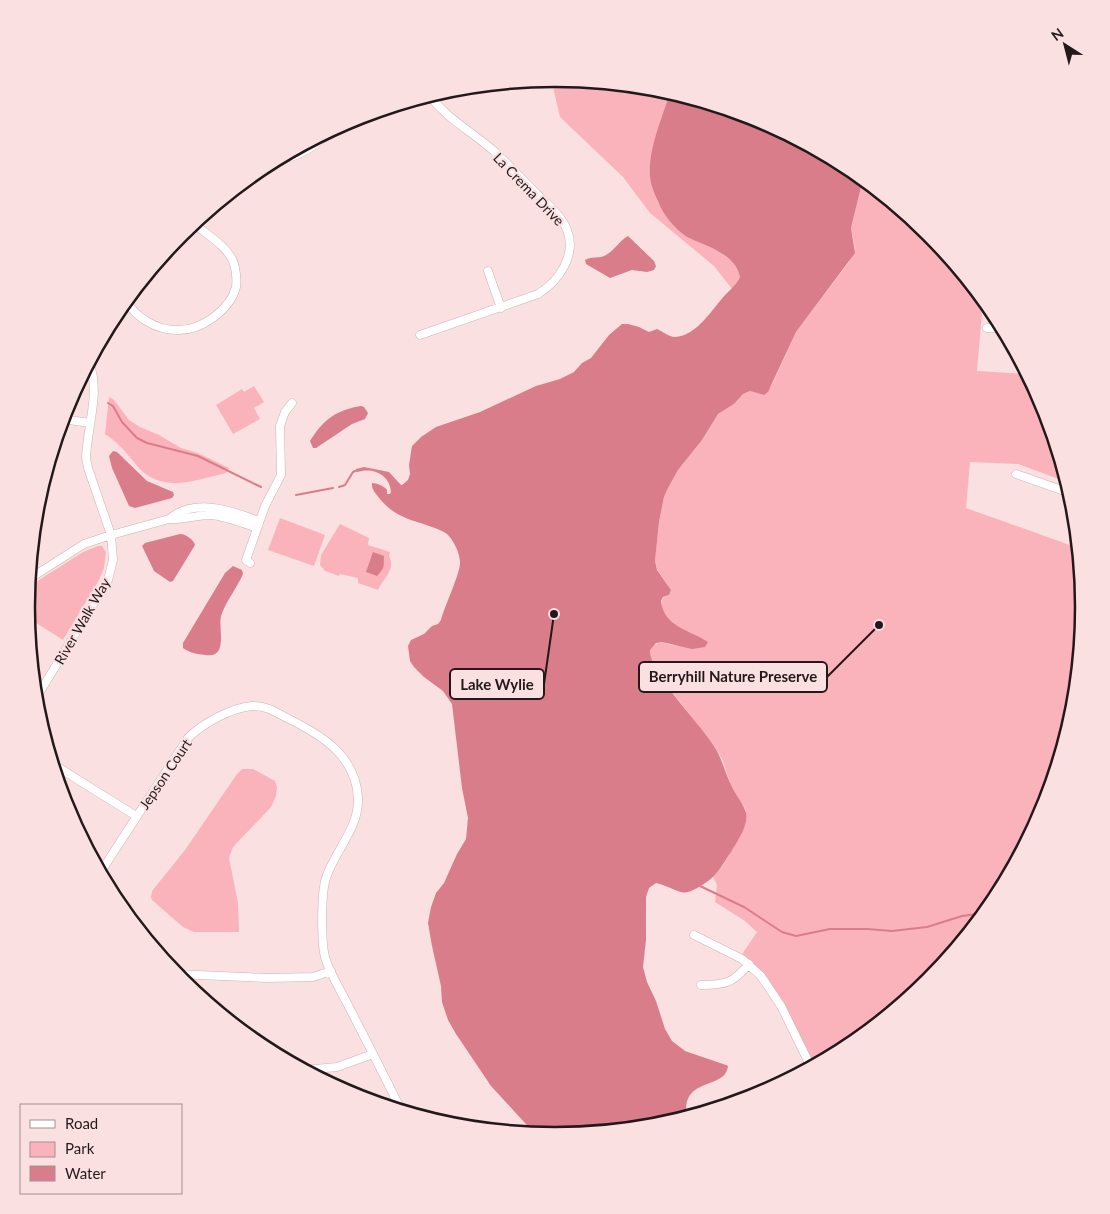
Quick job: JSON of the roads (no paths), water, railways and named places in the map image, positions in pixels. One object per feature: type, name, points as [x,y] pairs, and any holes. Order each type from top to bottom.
[{"type":"street","name":"La Crema Drive","points":[[420,335],[538,294],[564,268],[569,253],[570,238],[564,223],[555,211],[495,152],[435,102]]},
{"type":"street","points":[[131,307],[138,315],[153,326],[178,330],[192,328],[204,323],[225,307],[233,295],[236,285],[234,263],[225,249],[199,228]]},
{"type":"street","points":[[488,270],[501,308]]},
{"type":"street","points":[[987,328],[993,328]]},
{"type":"street","name":"River Walk Way","points":[[42,689],[108,580],[113,560],[111,534],[88,468],[86,451],[94,383],[93,370]]},
{"type":"street","points":[[250,563],[246,559],[258,524],[268,499],[282,475],[280,426],[285,412],[292,403]]},
{"type":"street","points":[[70,420],[90,423]]},
{"type":"street","points":[[1016,474],[1061,490]]},
{"type":"street","points":[[36,575],[84,544],[111,534],[169,519],[177,520],[198,516],[215,516],[258,524]]},
{"type":"street","name":"Jepson Court","points":[[104,866],[188,738],[205,724],[244,707],[252,706],[266,708],[328,741],[339,751],[349,765],[356,784],[358,808],[353,825],[331,867],[324,887],[325,958],[397,1102]]},
{"type":"street","points":[[62,769],[136,816]]},
{"type":"street","points":[[694,936],[749,964],[773,992],[808,1061]]},
{"type":"street","points":[[701,985],[715,985],[732,981],[749,964]]},
{"type":"street","points":[[188,975],[313,977],[331,971]]},
{"type":"street","points":[[317,1069],[337,1067],[373,1054]]},
{"type":"water","points":[[667,100],[722,115],[754,127],[815,157],[861,187],[851,228],[855,253],[796,332],[768,392],[764,395],[750,391],[743,394],[734,404],[718,414],[702,440],[678,470],[667,490],[659,522],[655,561],[657,570],[671,590],[669,595],[663,597],[661,601],[663,610],[667,617],[679,627],[708,642],[705,647],[692,649],[662,642],[656,643],[650,650],[652,660],[676,698],[717,751],[732,787],[745,810],[746,820],[745,826],[731,852],[718,871],[708,881],[692,891],[686,892],[677,891],[656,883],[649,888],[646,897],[646,940],[643,967],[665,1029],[672,1041],[685,1051],[728,1066],[725,1074],[719,1079],[696,1089],[690,1095],[687,1110],[623,1123],[589,1126],[528,1126],[491,1086],[448,1020],[442,1002],[441,986],[428,923],[436,893],[444,883],[466,839],[468,818],[462,788],[452,704],[443,691],[414,667],[410,661],[408,646],[411,640],[424,634],[441,620],[460,567],[459,554],[453,541],[444,532],[410,520],[387,507],[375,493],[372,485],[372,483],[384,487],[387,490],[387,494],[390,494],[390,486],[384,476],[374,471],[355,471],[364,467],[389,472],[402,485],[408,480],[410,474],[409,465],[412,446],[421,437],[436,427],[480,412],[536,386],[560,379],[574,372],[582,363],[591,358],[609,335],[622,324],[639,327],[649,332],[657,329],[675,337],[689,333],[701,324],[740,277],[736,267],[729,259],[721,253],[687,237],[671,223],[662,210],[650,177],[651,156]]},
{"type":"water","points":[[628,236],[654,261],[656,266],[654,270],[647,272],[632,270],[610,278],[586,264],[585,260],[606,255]]},
{"type":"water","points":[[361,406],[368,413],[365,419],[352,424],[316,448],[313,448],[310,441],[325,422],[337,413]]},
{"type":"water","points":[[113,451],[117,452],[147,481],[173,492],[172,498],[135,508],[129,506],[112,468],[109,456]]},
{"type":"water","points":[[180,534],[185,535],[195,545],[173,581],[170,582],[154,571],[142,546],[145,543]]},
{"type":"water","points":[[373,552],[384,556],[384,567],[377,576],[366,572]]},
{"type":"water","points":[[233,566],[242,570],[243,574],[221,616],[220,648],[212,655],[186,650],[183,648],[183,643],[225,573]]},
{"type":"waterway","points":[[108,403],[113,406],[122,422],[137,438],[147,443],[198,456],[261,487]]},
{"type":"waterway","points":[[339,487],[345,485],[355,471]]},
{"type":"waterway","points":[[296,495],[333,488]]},
{"type":"waterway","points":[[700,886],[744,907],[782,932],[796,936],[830,929],[892,931],[927,927],[962,916],[975,914]]},
{"type":"place","name":"Lake Wylie","points":[[554,614]]},
{"type":"place","name":"Berryhill Nature Preserve","points":[[879,625]]}]
